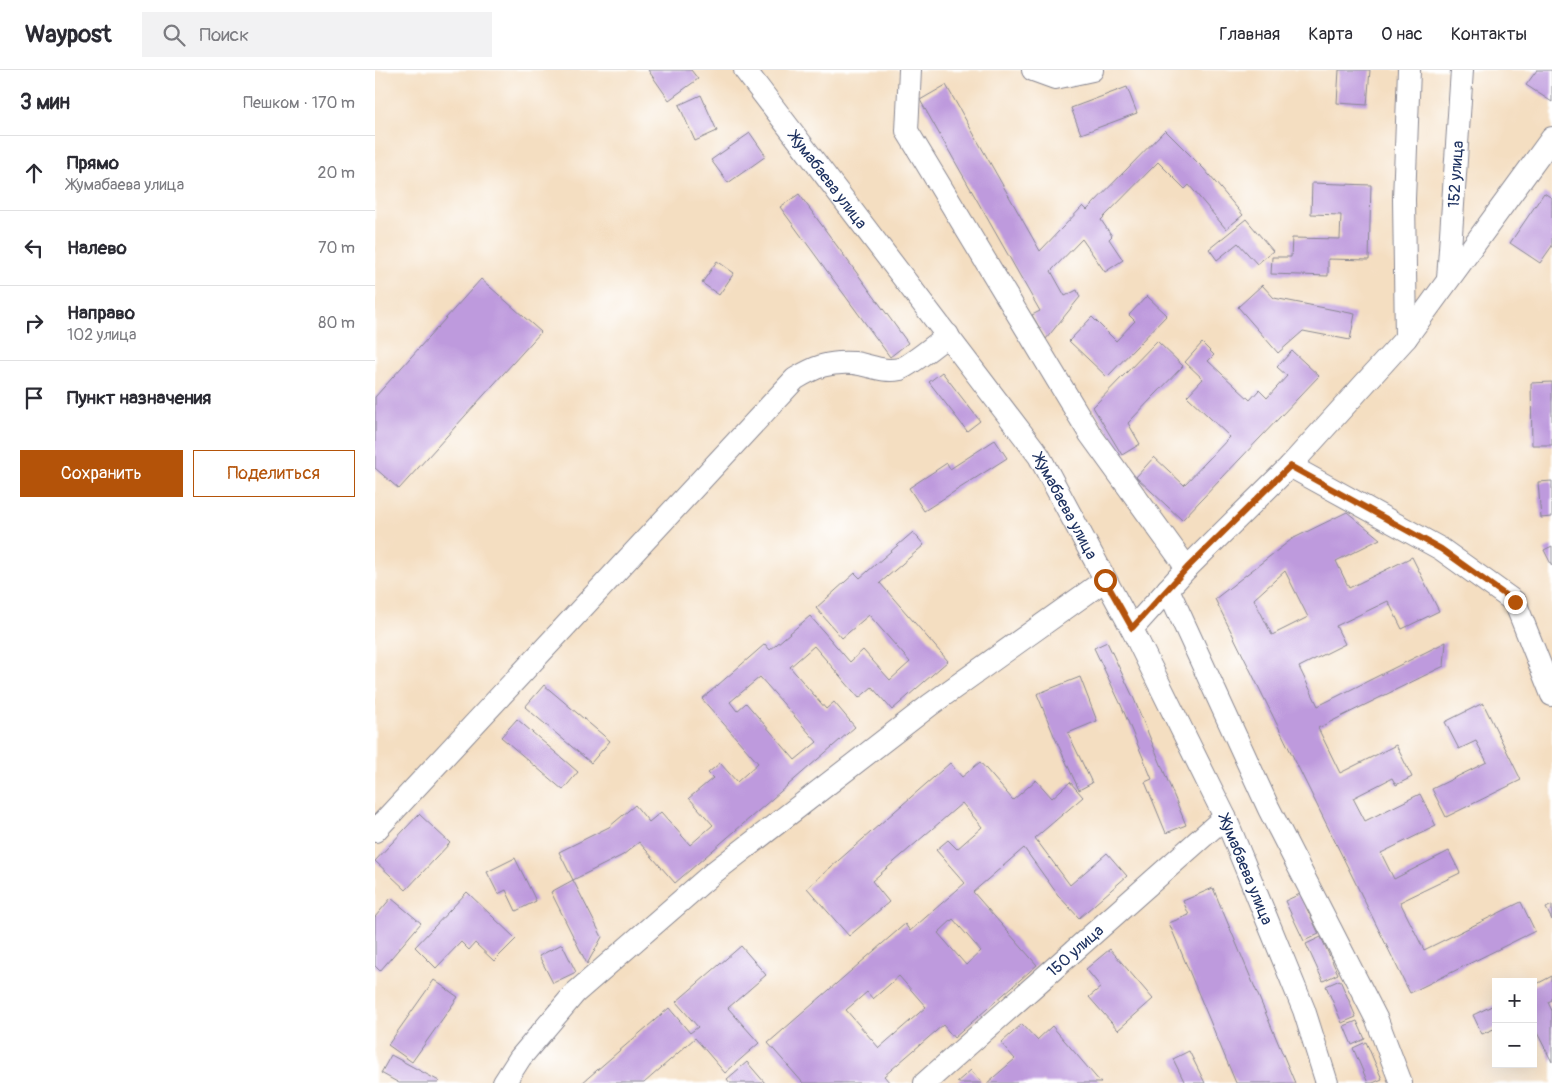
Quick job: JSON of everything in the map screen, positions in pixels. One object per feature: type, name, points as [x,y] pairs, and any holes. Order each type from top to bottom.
[{"type":"street","name":"Жумабаева улица","points":[[745,70],[1039,456],[1132,628],[1225,817],[1304,1010],[1327,1083]]},
{"type":"street","points":[[910,70],[907,131],[1090,434],[1187,568]]},
{"type":"street","points":[[1033,70],[1055,78],[1092,70]]},
{"type":"street","points":[[1406,338],[1403,199],[1409,70]]},
{"type":"street","name":"152 улица","points":[[1448,279],[1461,70]]},
{"type":"street","points":[[1132,628],[1187,568],[1290,466],[1406,338],[1552,138]]},
{"type":"street","points":[[375,831],[795,379],[815,367],[835,363],[854,364],[886,371],[902,368],[948,335]]},
{"type":"street","points":[[1290,466],[1441,549],[1515,602],[1552,695]]},
{"type":"street","points":[[504,1083],[520,1058],[575,993],[713,873],[930,705],[1105,580]]},
{"type":"street","points":[[1168,589],[1269,809],[1377,1020],[1401,1083]]},
{"type":"street","name":"150 улица","points":[[925,1083],[1225,817]]},
{"type":"building","points":[[648,70],[691,70],[698,79],[669,100]]},
{"type":"building","points":[[1339,70],[1370,70],[1367,105],[1337,103]]},
{"type":"building","points":[[1537,70],[1552,70],[1552,102],[1526,85]]},
{"type":"building","points":[[946,85],[1040,251],[1083,206],[1087,210],[1165,130],[1204,169],[1243,215],[1226,229],[1189,185],[1185,189],[1158,162],[1101,220],[1112,236],[1109,239],[1123,260],[1105,272],[1082,239],[1051,271],[1065,296],[1077,290],[1080,297],[1046,339],[1032,315],[1040,311],[920,100]]},
{"type":"building","points":[[1127,87],[1137,113],[1081,134],[1071,108]]},
{"type":"building","points":[[701,95],[717,131],[695,141],[679,105]]},
{"type":"building","points":[[750,133],[766,156],[728,183],[711,160]]},
{"type":"building","points":[[1312,183],[1371,185],[1369,260],[1328,259],[1328,276],[1271,274],[1272,257],[1291,257],[1292,238],[1340,239],[1341,215],[1311,214]]},
{"type":"building","points":[[1544,193],[1552,198],[1552,246],[1540,263],[1510,243]]},
{"type":"building","points":[[799,194],[908,343],[890,357],[780,207]]},
{"type":"building","points":[[1246,219],[1273,251],[1257,264],[1238,243],[1217,260],[1209,249]]},
{"type":"building","points":[[717,261],[734,273],[719,295],[702,283]]},
{"type":"building","points":[[481,279],[541,332],[399,489],[375,468],[375,397]]},
{"type":"building","points":[[1262,285],[1274,298],[1355,314],[1350,340],[1303,331],[1278,353],[1238,307]]},
{"type":"building","points":[[1147,296],[1167,315],[1107,377],[1069,341],[1092,317],[1116,341],[1135,321],[1129,315]]},
{"type":"building","points":[[1157,341],[1183,366],[1128,423],[1140,444],[1122,455],[1093,407]]},
{"type":"building","points":[[1202,343],[1214,355],[1208,361],[1250,400],[1259,390],[1267,398],[1287,376],[1277,367],[1292,351],[1319,376],[1182,520],[1136,477],[1154,457],[1184,485],[1230,437],[1187,396],[1203,379],[1185,362]]},
{"type":"building","points":[[942,372],[980,421],[967,431],[929,382]]},
{"type":"building","points":[[1552,382],[1552,445],[1532,445],[1531,383]]},
{"type":"building","points":[[995,440],[1007,458],[924,511],[909,488],[947,463],[950,469]]},
{"type":"building","points":[[1552,481],[1552,517],[1541,518],[1538,482]]},
{"type":"building","points":[[1347,512],[1380,539],[1336,561],[1349,588],[1412,557],[1439,611],[1402,629],[1388,601],[1336,626],[1345,644],[1299,667],[1318,706],[1446,642],[1444,666],[1318,728],[1340,773],[1396,745],[1412,777],[1396,785],[1392,778],[1353,798],[1365,821],[1420,794],[1436,826],[1381,853],[1394,879],[1449,851],[1460,873],[1400,902],[1424,950],[1521,902],[1535,931],[1410,993],[1215,599],[1292,539]],"holes":[[[1285,571],[1308,617],[1272,635],[1254,599]]]},
{"type":"building","points":[[913,532],[924,545],[880,583],[948,661],[892,710],[872,687],[859,698],[814,646],[790,667],[826,709],[834,702],[855,727],[675,883],[639,842],[623,855],[573,880],[559,852],[609,827],[635,805],[649,822],[661,812],[690,845],[713,825],[689,798],[713,778],[708,773],[720,763],[737,782],[758,763],[702,699],[765,644],[770,650],[810,616],[850,662],[863,650],[890,680],[910,662],[869,615],[842,638],[816,608],[855,573],[860,578]],"holes":[[[760,677],[817,742],[795,760],[746,703],[737,711],[730,702]]]},
{"type":"building","points":[[1552,546],[1552,566],[1544,550]]},
{"type":"building","points":[[1107,642],[1134,699],[1186,825],[1166,833],[1145,782],[1152,779],[1121,705],[1094,648]]},
{"type":"building","points":[[1080,677],[1097,721],[1068,733],[1092,783],[1079,790],[1037,694]]},
{"type":"building","points":[[544,685],[610,741],[591,763],[525,707]]},
{"type":"building","points":[[1483,703],[1521,780],[1446,817],[1432,789],[1487,762],[1476,741],[1459,749],[1445,722]]},
{"type":"building","points":[[517,719],[578,772],[563,790],[501,737]]},
{"type":"building","points":[[980,762],[1013,800],[1036,780],[1052,798],[1070,782],[1083,797],[1035,838],[1070,885],[1107,853],[1127,876],[1079,918],[1058,895],[1024,848],[973,892],[1037,965],[954,1038],[943,1025],[884,1076],[890,1083],[803,1083],[768,1043],[905,924],[910,931],[965,883],[936,850],[948,840],[957,849],[982,827],[962,803],[872,881],[889,902],[849,936],[807,888],[950,763],[962,777]],"holes":[[[953,919],[981,951],[966,965],[938,933]],[[899,976],[926,1007],[879,1048],[846,1010],[867,992],[873,999]]]},
{"type":"building","points":[[419,814],[450,843],[406,890],[375,861]]},
{"type":"building","points":[[515,858],[536,901],[516,911],[506,890],[498,894],[487,872]]},
{"type":"building","points":[[573,880],[602,937],[587,964],[551,892]]},
{"type":"building","points":[[1213,888],[1295,1083],[1236,1083],[1169,923],[1189,915],[1183,901]]},
{"type":"building","points":[[467,892],[516,939],[494,961],[475,943],[469,950],[461,942],[436,968],[415,947]]},
{"type":"building","points":[[1300,894],[1319,934],[1304,941],[1285,901]]},
{"type":"building","points":[[391,898],[421,923],[380,971],[375,966],[375,917]]},
{"type":"building","points":[[1552,905],[1552,920],[1546,908]]},
{"type":"building","points":[[1321,937],[1338,974],[1323,981],[1306,944]]},
{"type":"building","points":[[562,944],[576,972],[553,983],[539,956]]},
{"type":"building","points":[[741,946],[766,975],[728,1008],[759,1043],[725,1073],[695,1038],[644,1083],[582,1083],[669,1008],[690,1033],[698,1027],[676,1002]]},
{"type":"building","points":[[1110,949],[1153,999],[1118,1030],[1089,997],[1101,987],[1086,969]]},
{"type":"building","points":[[1552,976],[1552,1000],[1548,1002],[1552,1011],[1552,1062],[1537,1033],[1537,984]]},
{"type":"building","points":[[434,980],[458,997],[412,1062],[388,1045]]},
{"type":"building","points":[[1340,980],[1356,1017],[1342,1023],[1326,986]]},
{"type":"building","points":[[1492,1006],[1492,1030],[1482,1034],[1473,1015]]},
{"type":"building","points":[[1357,1021],[1365,1039],[1352,1045],[1344,1026]]},
{"type":"building","points":[[1022,1024],[1037,1040],[1052,1026],[1101,1083],[987,1083],[1015,1059],[1001,1043]]},
{"type":"building","points":[[1366,1042],[1382,1079],[1373,1083],[1368,1083],[1353,1048]]},
{"type":"building","points":[[1189,1051],[1205,1083],[1185,1083],[1173,1059]]},
{"type":"building","points":[[391,1055],[439,1081],[438,1083],[399,1083],[381,1073]]},
{"type":"building","points":[[747,1062],[765,1083],[730,1083],[727,1079]]},
{"type":"building","points":[[971,1070],[982,1083],[957,1082]]},
{"type":"route","points":[[1105,580],[1132,628],[1187,568],[1290,466],[1441,549],[1515,602]]}]
